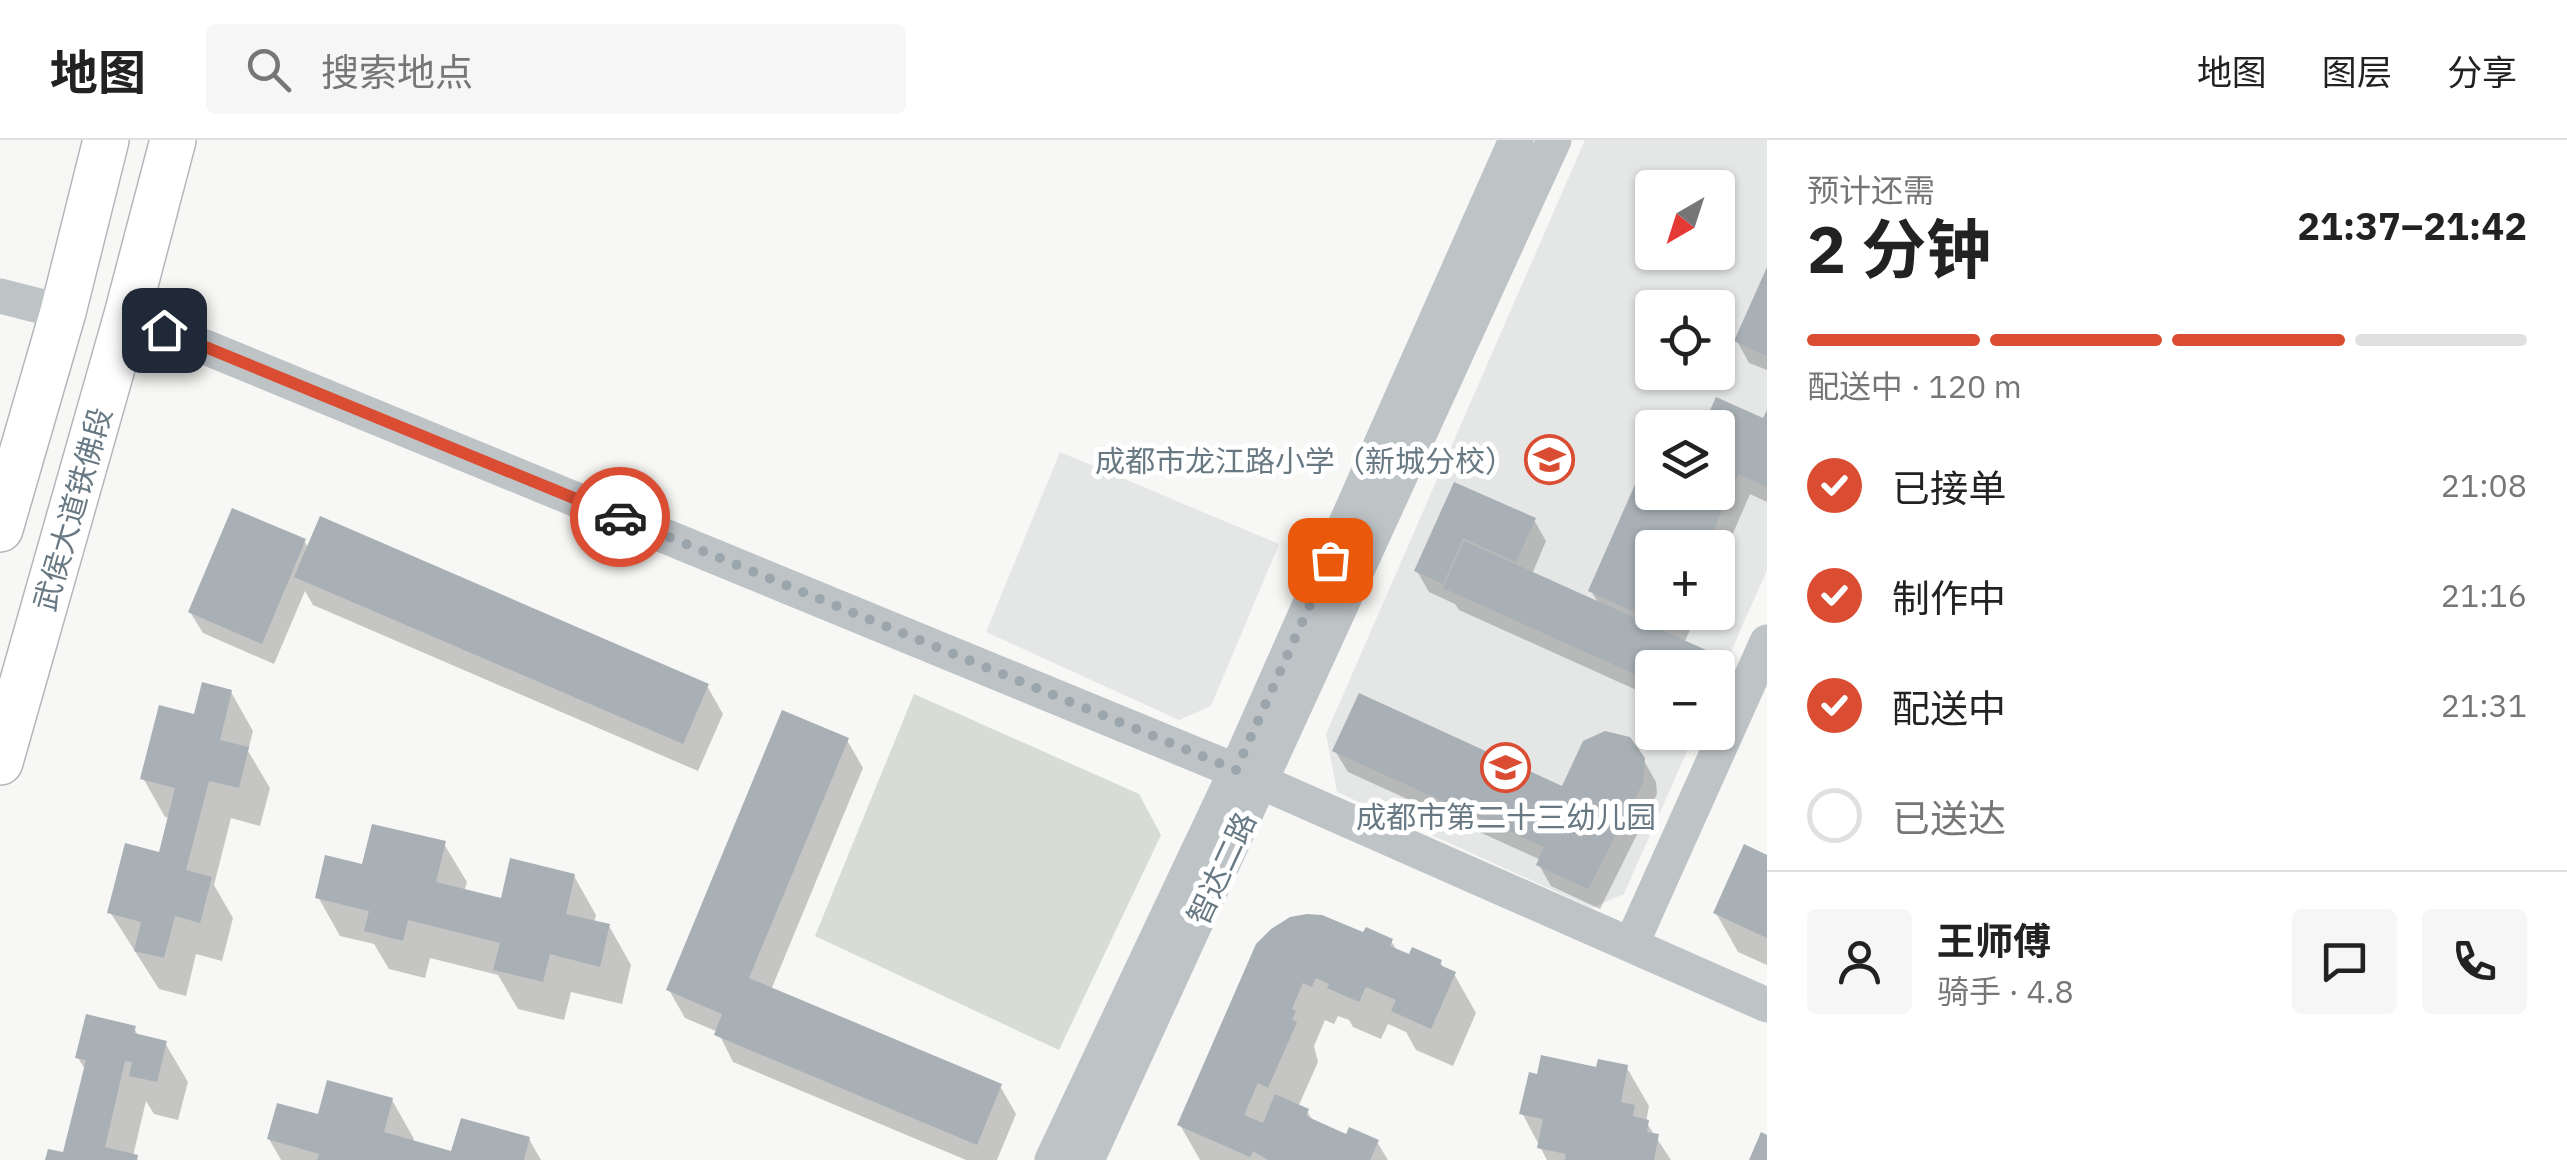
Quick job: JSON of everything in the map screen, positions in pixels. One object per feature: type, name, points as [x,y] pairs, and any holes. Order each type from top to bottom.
[{"type":"main road","points":[[0,529],[63,312],[106,140]]},
{"type":"main road","name":"武侯大道铁佛段","points":[[0,762],[173,140]]},
{"type":"street","name":"智达二路","points":[[1087,1160],[1516,140]]},
{"type":"street","name":"智达二路","points":[[1052,1160],[1249,776],[1554,140]]},
{"type":"street","points":[[0,296],[63,312]]},
{"type":"street","points":[[127,315],[1249,776],[1767,1005]]},
{"type":"street","points":[[1630,945],[1767,642]]},
{"type":"shaded area","name":"成都市龙江路小学（新城分校）","points":[[1585,140],[1767,140],[1767,570],[1732,650],[1635,650],[1635,750],[1688,750],[1624,894],[1592,908],[1337,792],[1326,734]]},
{"type":"shaded area","points":[[1060,452],[1279,544],[1211,706],[1179,720],[986,632]]},
{"type":"shaded area","points":[[914,694],[1139,794],[1161,835],[1059,1050],[815,936]]},
{"type":"building","points":[[1767,267],[1767,356],[1735,339]]},
{"type":"building","points":[[1716,397],[1763,418],[1767,410],[1767,487],[1738,474],[1735,481],[1735,410],[1710,410]]},
{"type":"building","points":[[1454,482],[1536,518],[1516,562],[1463,538],[1443,584],[1414,571]]},
{"type":"building","points":[[1635,485],[1635,510],[1722,510],[1714,530],[1635,530],[1635,612],[1588,591]]},
{"type":"building","points":[[232,508],[306,539],[262,644],[188,612]]},
{"type":"building","points":[[320,516],[709,684],[683,744],[294,577]]},
{"type":"building","points":[[1464,541],[1635,618],[1635,630],[1662,630],[1706,650],[1635,650],[1635,674],[1443,588]]},
{"type":"building","points":[[202,682],[232,690],[220,740],[249,747],[239,788],[209,781],[186,870],[212,877],[200,923],[175,916],[164,958],[134,951],[141,922],[107,913],[125,843],[159,852],[175,788],[140,779],[159,705],[194,714]]},
{"type":"building","points":[[1359,693],[1562,786],[1583,741],[1605,731],[1630,737],[1635,750],[1645,758],[1643,783],[1588,889],[1536,865],[1544,847],[1332,751]]},
{"type":"building","points":[[782,710],[849,738],[749,978],[1002,1084],[977,1145],[714,1035],[722,1014],[666,990]]},
{"type":"building","points":[[372,824],[446,841],[436,882],[501,898],[510,858],[575,874],[566,914],[610,924],[600,967],[550,954],[543,982],[493,970],[500,943],[408,920],[403,941],[364,931],[369,911],[315,898],[325,855],[362,864]]},
{"type":"building","points":[[1744,844],[1767,855],[1767,938],[1713,913]]},
{"type":"building","points":[[1322,915],[1363,932],[1366,927],[1393,939],[1390,946],[1409,954],[1412,947],[1442,960],[1440,965],[1456,972],[1431,1029],[1391,1011],[1396,1000],[1366,987],[1359,1002],[1327,988],[1329,984],[1316,978],[1312,987],[1303,983],[1292,1009],[1296,1011],[1292,1020],[1297,1022],[1268,1088],[1258,1083],[1244,1115],[1263,1123],[1275,1094],[1309,1109],[1306,1116],[1346,1134],[1349,1127],[1379,1140],[1370,1160],[1268,1160],[1253,1151],[1250,1157],[1177,1125],[1256,944],[1290,917]]},
{"type":"building","points":[[86,1014],[136,1026],[134,1033],[167,1041],[157,1082],[129,1076],[132,1062],[125,1061],[105,1147],[138,1155],[137,1160],[45,1160],[48,1149],[63,1152],[86,1060],[75,1058]]},
{"type":"building","points":[[1541,1055],[1596,1067],[1598,1059],[1628,1065],[1621,1102],[1635,1105],[1633,1116],[1649,1120],[1647,1132],[1659,1134],[1654,1160],[1565,1160],[1566,1154],[1537,1148],[1543,1119],[1519,1114],[1529,1072],[1537,1074]]},
{"type":"building","points":[[327,1080],[393,1098],[384,1132],[451,1151],[461,1118],[530,1137],[524,1160],[317,1160],[319,1154],[267,1139],[277,1103],[318,1114]]},
{"type":"building","points":[[1761,1132],[1767,1135],[1767,1160],[1749,1160]]},
{"type":"way so far","points":[[620,517],[1236,770],[1330,560]]},
{"type":"place","name":"成都市龙江路小学（新城分校）","points":[[1550,460]]},
{"type":"place","name":"成都市第二十三幼儿园","points":[[1506,767]]},
{"type":"route","points":[[164,330],[620,517]]}]
